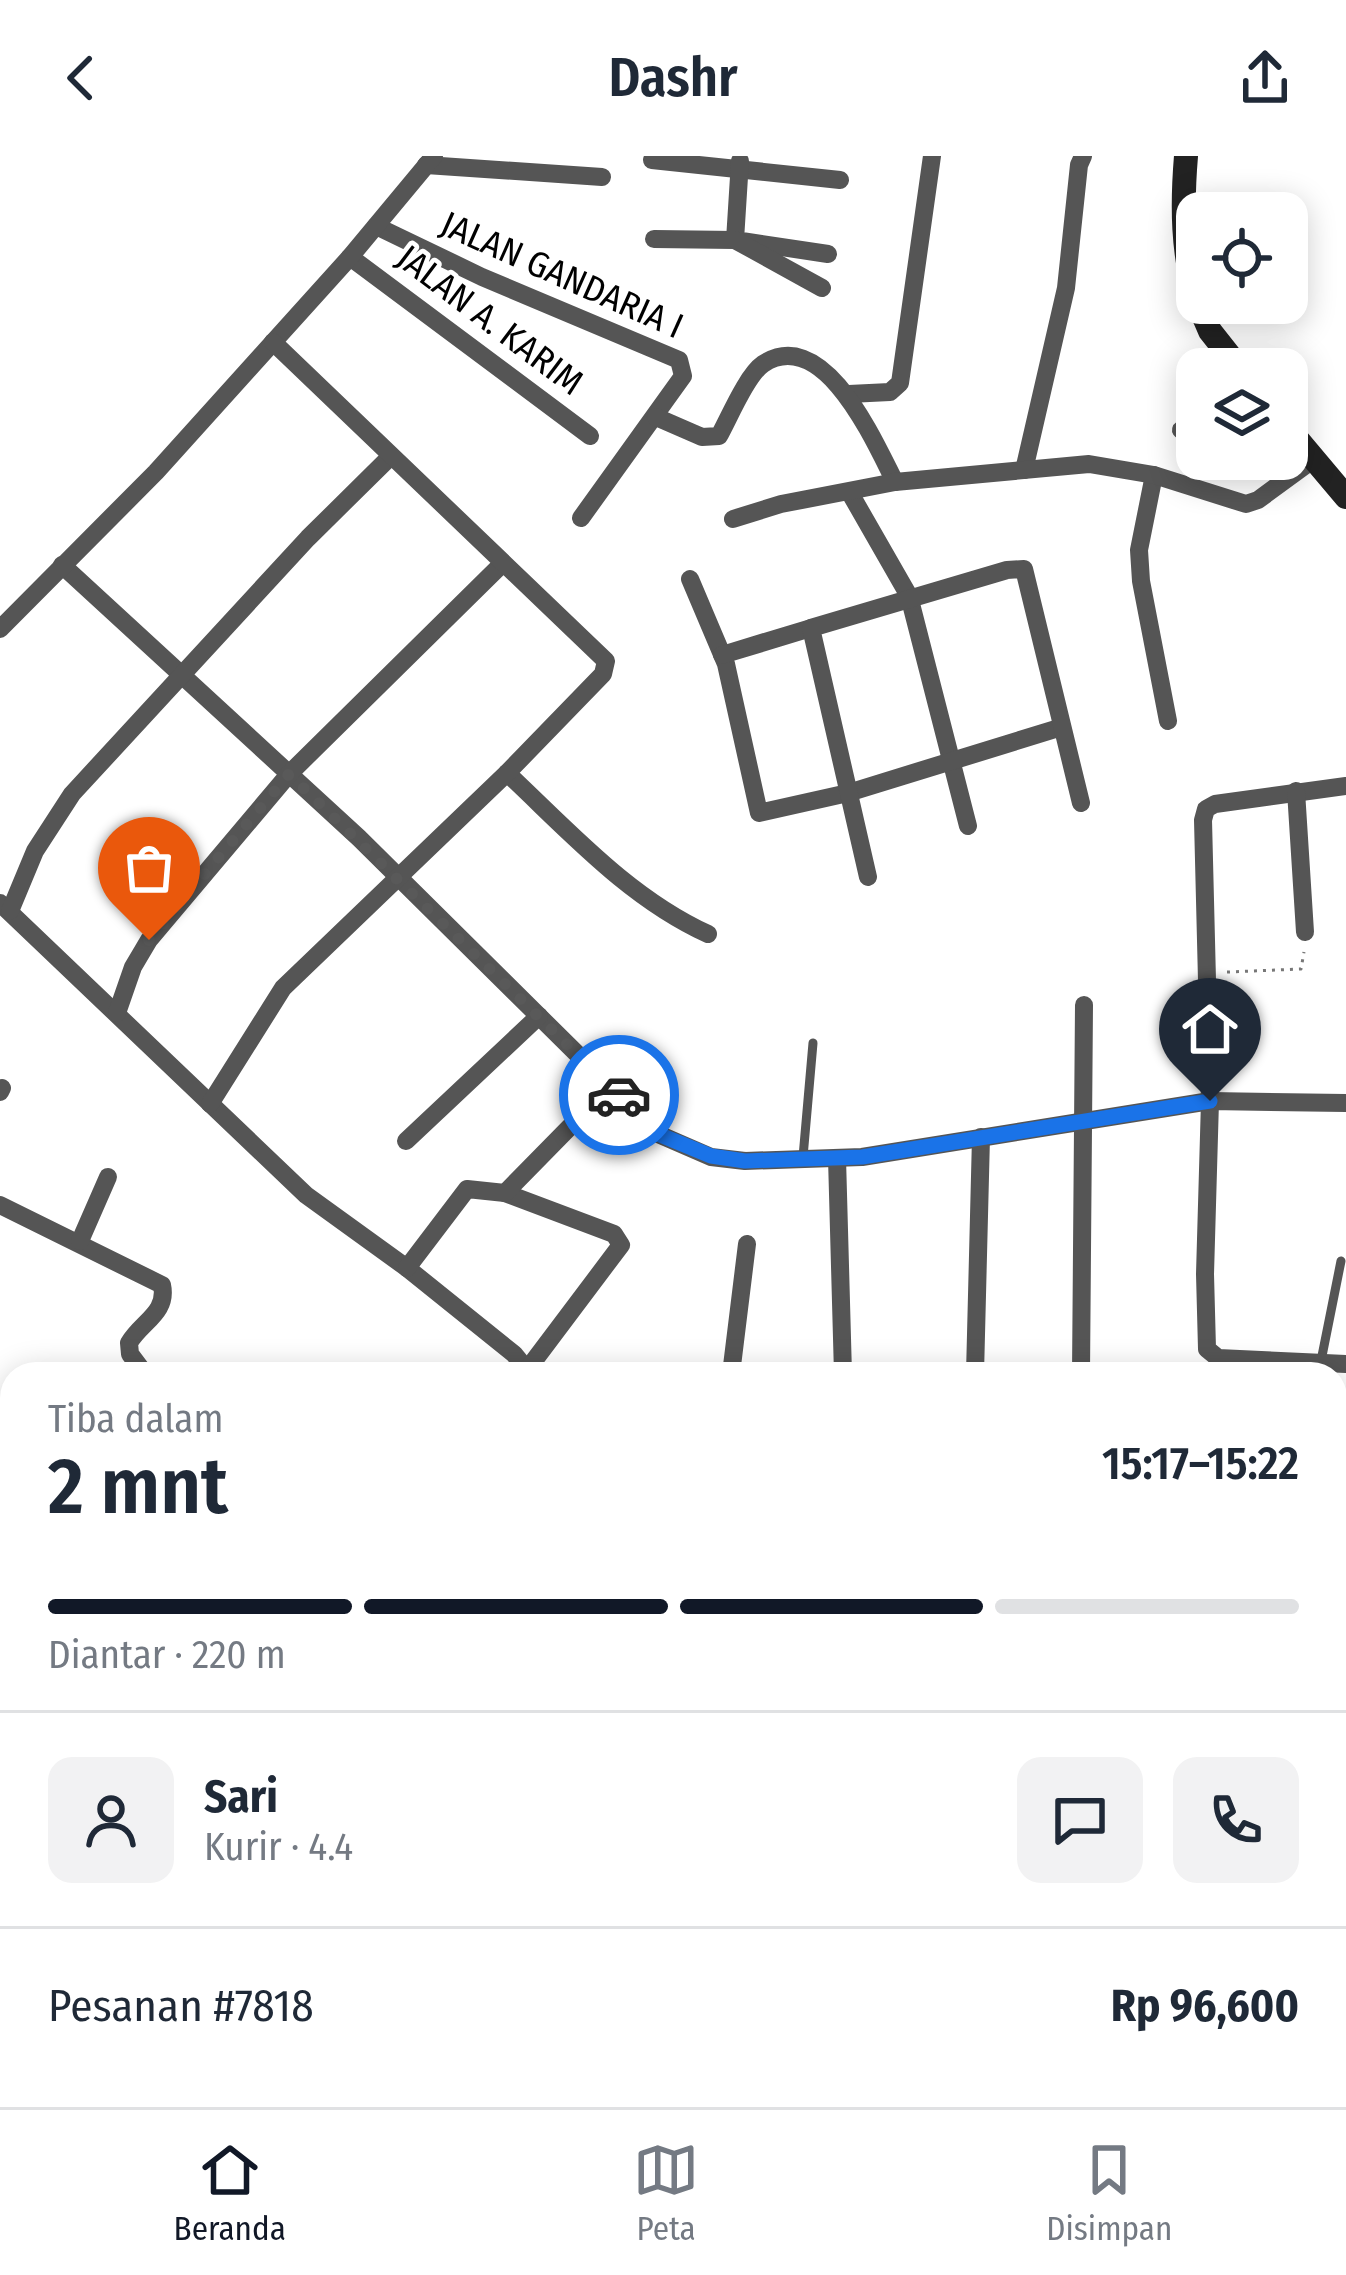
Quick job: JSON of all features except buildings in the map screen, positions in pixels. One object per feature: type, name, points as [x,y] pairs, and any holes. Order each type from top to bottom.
[{"type":"main road","points":[[1185,192],[1186,156]]},
{"type":"main road","points":[[1308,452],[1346,497]]},
{"type":"street","points":[[849,394],[890,392],[900,383],[932,156]]},
{"type":"street","points":[[1024,470],[1066,288],[1079,165],[1084,156]]},
{"type":"street","points":[[0,629],[156,472],[350,257],[430,160],[602,177]]},
{"type":"street","points":[[652,160],[740,162],[840,180]]},
{"type":"street","points":[[735,240],[740,162]]},
{"type":"street","name":"JALAN GANDARIA I","points":[[376,226],[482,278],[679,360],[683,376],[581,518]]},
{"type":"street","points":[[654,239],[735,240],[828,254]]},
{"type":"street","points":[[735,240],[822,288]]},
{"type":"street","name":"JALAN A. KARIM","points":[[350,257],[590,436]]},
{"type":"street","points":[[211,1104],[283,988],[507,773],[603,674],[606,661],[273,342]]},
{"type":"street","points":[[656,417],[702,437],[718,436],[758,368],[786,357],[806,360],[849,394],[895,482]]},
{"type":"street","points":[[391,456],[181,673],[52,820],[5,907],[306,1195],[407,1268],[519,1362]]},
{"type":"street","points":[[733,519],[782,504],[895,482],[1089,464],[1154,475],[1246,504],[1314,459]]},
{"type":"street","points":[[1154,475],[1139,550],[1168,721]]},
{"type":"street","points":[[850,493],[909,596],[968,826]]},
{"type":"street","points":[[117,1012],[133,967],[149,940],[289,774],[503,563]]},
{"type":"street","points":[[62,565],[397,875],[658,1134],[684,1147],[745,1161],[837,1158],[1210,1101],[1346,1103]]},
{"type":"street","points":[[722,655],[909,596],[1016,567],[1024,569],[1081,803]]},
{"type":"street","points":[[690,579],[722,655],[759,814],[848,793],[1062,727]]},
{"type":"street","points":[[811,628],[868,878]]},
{"type":"street","points":[[507,773],[635,892],[708,934]]},
{"type":"street","points":[[1244,1362],[1218,1358],[1207,1349],[1206,809],[1215,803],[1346,786]]},
{"type":"street","points":[[1296,791],[1305,932]]},
{"type":"street","points":[[1081,1362],[1084,1005]]},
{"type":"street","points":[[406,1141],[539,1016]]},
{"type":"street","points":[[505,1193],[610,1086]]},
{"type":"street","points":[[975,1362],[981,1138]]},
{"type":"street","points":[[837,1158],[843,1362]]},
{"type":"street","points":[[80,1241],[109,1177]]},
{"type":"street","points":[[407,1268],[467,1189],[505,1193],[614,1234],[621,1245],[533,1362]]},
{"type":"street","points":[[0,1205],[162,1286],[159,1310],[129,1343],[136,1362]]},
{"type":"street","points":[[732,1362],[747,1244]]},
{"type":"lane","points":[[803,1159],[813,1043]]},
{"type":"lane","points":[[1321,1362],[1342,1261]]},
{"type":"path","points":[[1209,973],[1300,969],[1305,932]]},
{"type":"way so far","points":[[149,940],[289,774],[619,1095]]},
{"type":"route","points":[[619,1095],[658,1134],[711,1156],[745,1161],[862,1157],[1210,1101]]}]
